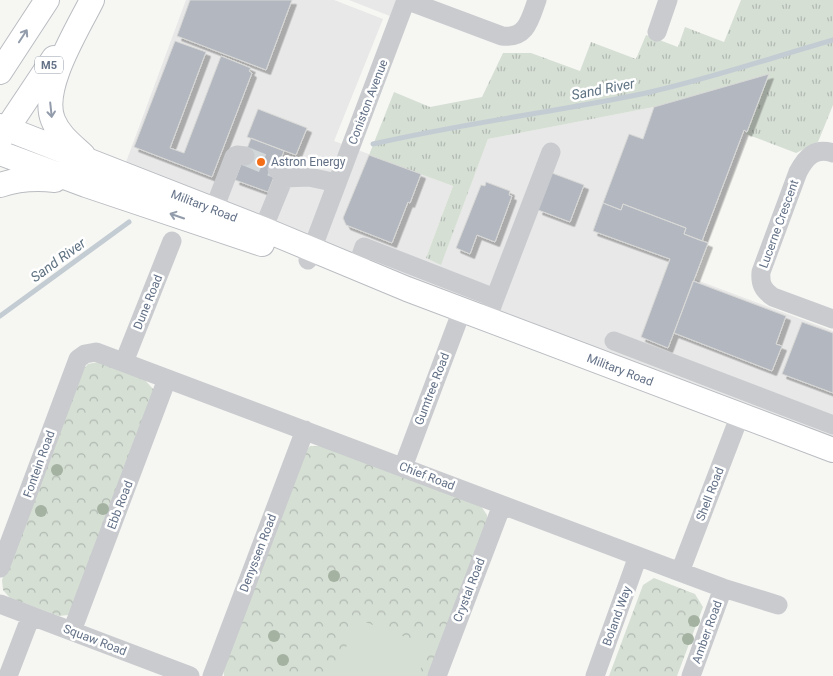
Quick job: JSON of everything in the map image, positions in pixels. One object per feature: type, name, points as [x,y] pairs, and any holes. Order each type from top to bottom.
[{"type":"main road","points":[[0,72],[47,0]]},
{"type":"main road","points":[[90,162],[62,135],[52,118],[50,107],[53,83],[92,0]]},
{"type":"main road","name":"M5","points":[[2,131],[92,0]]},
{"type":"main road","name":"Military Road","points":[[2,131],[214,209],[263,229],[310,254],[462,310],[491,308],[606,364],[833,450]]},
{"type":"main road","name":"Military Road","points":[[0,153],[86,185],[357,267],[407,289]]},
{"type":"main road","points":[[0,186],[40,178],[86,185]]},
{"type":"street","points":[[406,0],[502,36],[510,37],[518,35],[525,29],[537,0]]},
{"type":"street","name":"Coniston Avenue","points":[[310,254],[337,183],[353,120],[383,40],[406,0]]},
{"type":"street","points":[[657,32],[668,0]]},
{"type":"street","points":[[357,267],[364,247],[491,308],[551,152]]},
{"type":"street","name":"Lucerne Crescent","points":[[826,152],[811,154],[804,161],[798,172],[761,272],[760,281],[764,291],[773,297],[833,320]]},
{"type":"street","points":[[214,209],[234,157],[237,155],[244,156]]},
{"type":"street","points":[[263,229],[280,174],[318,178],[337,183]]},
{"type":"street","name":"Dune Road","points":[[124,362],[172,241]]},
{"type":"street","name":"Gumtree Road","points":[[402,467],[462,310]]},
{"type":"street","points":[[606,364],[616,336],[664,360],[833,425]]},
{"type":"street","name":"Chief Road","points":[[78,359],[85,354],[96,352],[723,588],[778,605]]},
{"type":"street","name":"Fontein Road","points":[[0,568],[78,359]]},
{"type":"street","points":[[655,383],[664,360]]},
{"type":"street","name":"Ebb Road","points":[[72,631],[167,379]]},
{"type":"street","name":"Shell Road","points":[[680,572],[751,419],[770,400]]},
{"type":"street","name":"Denyssen Road","points":[[212,676],[305,430]]},
{"type":"street","name":"Crystal Road","points":[[437,676],[502,505]]},
{"type":"street","name":"Boland Way","points":[[595,676],[638,556]]},
{"type":"street","name":"Amber Road","points":[[691,676],[723,588]]},
{"type":"street","name":"Squaw Road","points":[[0,604],[190,676]]},
{"type":"street","points":[[8,676],[31,616]]},
{"type":"shaded area","points":[[186,0],[334,0],[383,19],[334,141],[453,186],[426,258],[441,264],[488,139],[654,107],[769,74],[694,279],[833,331],[833,450],[122,173]]},
{"type":"shaded area","points":[[349,0],[396,0],[390,16]]},
{"type":"green space","points":[[741,0],[833,0],[833,105],[818,142],[796,153],[746,134],[769,75],[654,107],[488,139],[441,265],[426,258],[453,186],[369,155],[394,92],[430,107],[482,97],[503,53],[531,53],[580,71],[591,42],[636,59],[646,35],[678,47],[685,27],[724,42]]},
{"type":"green space","points":[[98,362],[145,380],[153,389],[152,403],[75,608],[68,615],[59,616],[10,598],[3,590],[2,580],[81,372],[88,364]]},
{"type":"green space","points":[[310,446],[321,446],[481,506],[487,515],[487,526],[430,676],[224,676],[223,666],[303,454]]},
{"type":"green space","points":[[654,578],[695,594],[703,607],[677,676],[609,676],[643,585]]},
{"type":"green space","points":[[357,619],[429,646],[418,676],[335,676]]},
{"type":"building","points":[[190,0],[292,0],[266,70],[177,36]]},
{"type":"building","points":[[175,41],[206,52],[170,148],[184,153],[221,56],[251,68],[249,71],[252,73],[212,177],[134,147]]},
{"type":"building","points":[[769,74],[747,132],[744,130],[702,241],[684,234],[686,228],[623,204],[621,210],[603,203],[629,134],[643,139],[654,107]]},
{"type":"building","points":[[258,109],[307,128],[296,155],[247,137]]},
{"type":"building","points":[[251,138],[284,151],[268,192],[235,180]]},
{"type":"building","points":[[369,155],[421,174],[392,243],[346,225],[343,218]]},
{"type":"building","points":[[552,173],[584,185],[570,222],[538,210]]},
{"type":"building","points":[[486,182],[510,191],[509,195],[512,196],[495,242],[477,235],[470,254],[456,248],[481,185],[485,186]]},
{"type":"building","points":[[603,203],[621,210],[623,204],[686,228],[684,234],[708,243],[668,348],[641,337],[670,259],[593,231]]},
{"type":"building","points":[[693,281],[786,316],[776,344],[782,346],[772,371],[674,333]]},
{"type":"building","points":[[802,322],[833,333],[833,393],[782,374]]},
{"type":"waterway","name":"Sand River","points":[[373,144],[646,93],[717,75],[833,40]]},
{"type":"waterway","name":"Sand River","points":[[0,316],[129,222]]},
{"type":"tunnel","points":[[245,156],[277,169]]},
{"type":"place","name":"Astron Energy","points":[[261,162]]}]
